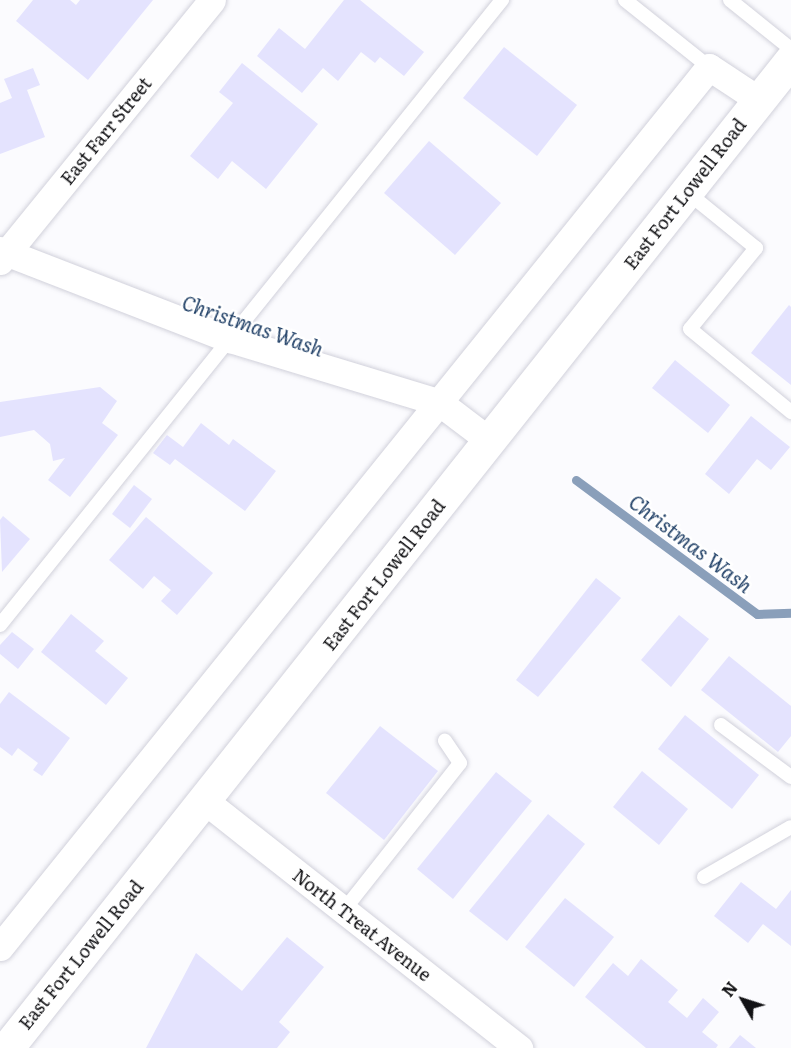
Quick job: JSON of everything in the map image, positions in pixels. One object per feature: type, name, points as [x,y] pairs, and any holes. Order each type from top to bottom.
[{"type":"main road","name":"East Fort Lowell Road","points":[[7,1048],[791,60]]},
{"type":"street","name":"East Farr Street","points":[[2,255],[212,0]]},
{"type":"street","points":[[0,947],[709,67]]},
{"type":"street","name":"East Fort Lowell Road","points":[[709,67],[759,100]]},
{"type":"street","points":[[2,255],[230,339],[440,403],[490,441]]},
{"type":"street","name":"North Treat Avenue","points":[[205,801],[519,1048]]},
{"type":"lane","points":[[0,625],[502,0]]},
{"type":"lane","points":[[625,0],[709,67]]},
{"type":"lane","points":[[729,0],[791,49]]},
{"type":"lane","points":[[687,192],[756,248],[690,329],[791,412]]},
{"type":"lane","points":[[722,725],[791,777]]},
{"type":"lane","points":[[344,910],[460,763],[445,741]]},
{"type":"lane","points":[[704,877],[791,827]]},
{"type":"building","points":[[33,0],[70,0],[76,5],[80,0],[153,0],[88,80],[16,21]]},
{"type":"building","points":[[344,0],[360,0],[424,52],[404,76],[380,57],[375,63],[361,52],[338,81],[323,68],[302,93],[257,56],[279,28],[305,49]]},
{"type":"building","points":[[504,47],[577,105],[537,156],[463,98]]},
{"type":"building","points":[[242,63],[318,124],[266,189],[232,161],[218,179],[190,156],[233,103],[219,92]]},
{"type":"building","points":[[33,68],[40,85],[27,90],[45,137],[0,154],[0,103],[12,98],[4,79]]},
{"type":"building","points":[[429,141],[501,203],[455,255],[384,193]]},
{"type":"building","points":[[789,305],[791,307],[791,385],[751,353]]},
{"type":"building","points":[[675,360],[730,405],[708,433],[652,388]]},
{"type":"building","points":[[100,387],[117,401],[102,423],[118,435],[70,497],[48,480],[65,458],[53,461],[50,444],[34,430],[0,437],[0,402]]},
{"type":"building","points":[[751,416],[790,447],[771,470],[757,459],[729,494],[705,474]]},
{"type":"building","points":[[201,423],[229,445],[233,439],[276,471],[245,511],[175,459],[170,465],[153,453],[167,435],[183,447]]},
{"type":"building","points":[[134,485],[152,499],[130,528],[112,514]]},
{"type":"building","points":[[3,516],[30,539],[2,572],[0,520]]},
{"type":"building","points":[[146,517],[213,573],[177,615],[161,601],[171,590],[154,576],[143,589],[109,560]]},
{"type":"building","points":[[596,578],[621,598],[538,697],[516,680]]},
{"type":"building","points":[[71,614],[104,641],[95,651],[128,678],[106,705],[41,652]]},
{"type":"building","points":[[679,615],[709,639],[671,687],[641,660]]},
{"type":"building","points":[[12,632],[34,649],[18,669],[0,654],[0,645]]},
{"type":"building","points":[[729,656],[791,706],[791,736],[778,752],[701,690]]},
{"type":"building","points":[[9,692],[70,738],[42,776],[33,770],[38,763],[18,748],[12,756],[0,747],[0,704]]},
{"type":"building","points":[[685,715],[759,775],[732,809],[658,749]]},
{"type":"building","points":[[380,726],[438,771],[384,840],[326,793]]},
{"type":"building","points":[[642,771],[688,809],[659,845],[613,807]]},
{"type":"building","points":[[496,772],[532,801],[453,899],[417,869]]},
{"type":"building","points":[[548,814],[585,844],[507,941],[469,911]]},
{"type":"building","points":[[741,882],[776,909],[791,890],[791,946],[763,924],[748,943],[714,916]]},
{"type":"building","points":[[565,898],[614,937],[574,987],[525,947]]},
{"type":"building","points":[[287,937],[324,967],[279,1022],[290,1032],[277,1048],[146,1048],[196,953],[242,991]]},
{"type":"building","points":[[641,959],[678,990],[668,1002],[687,1018],[703,998],[719,1012],[702,1032],[718,1045],[716,1048],[646,1048],[585,997],[613,963],[628,976]]},
{"type":"building","points":[[740,1035],[756,1048],[729,1048]]},
{"type":"waterway","name":"Christmas Wash","points":[[576,480],[757,614],[791,613]]}]
